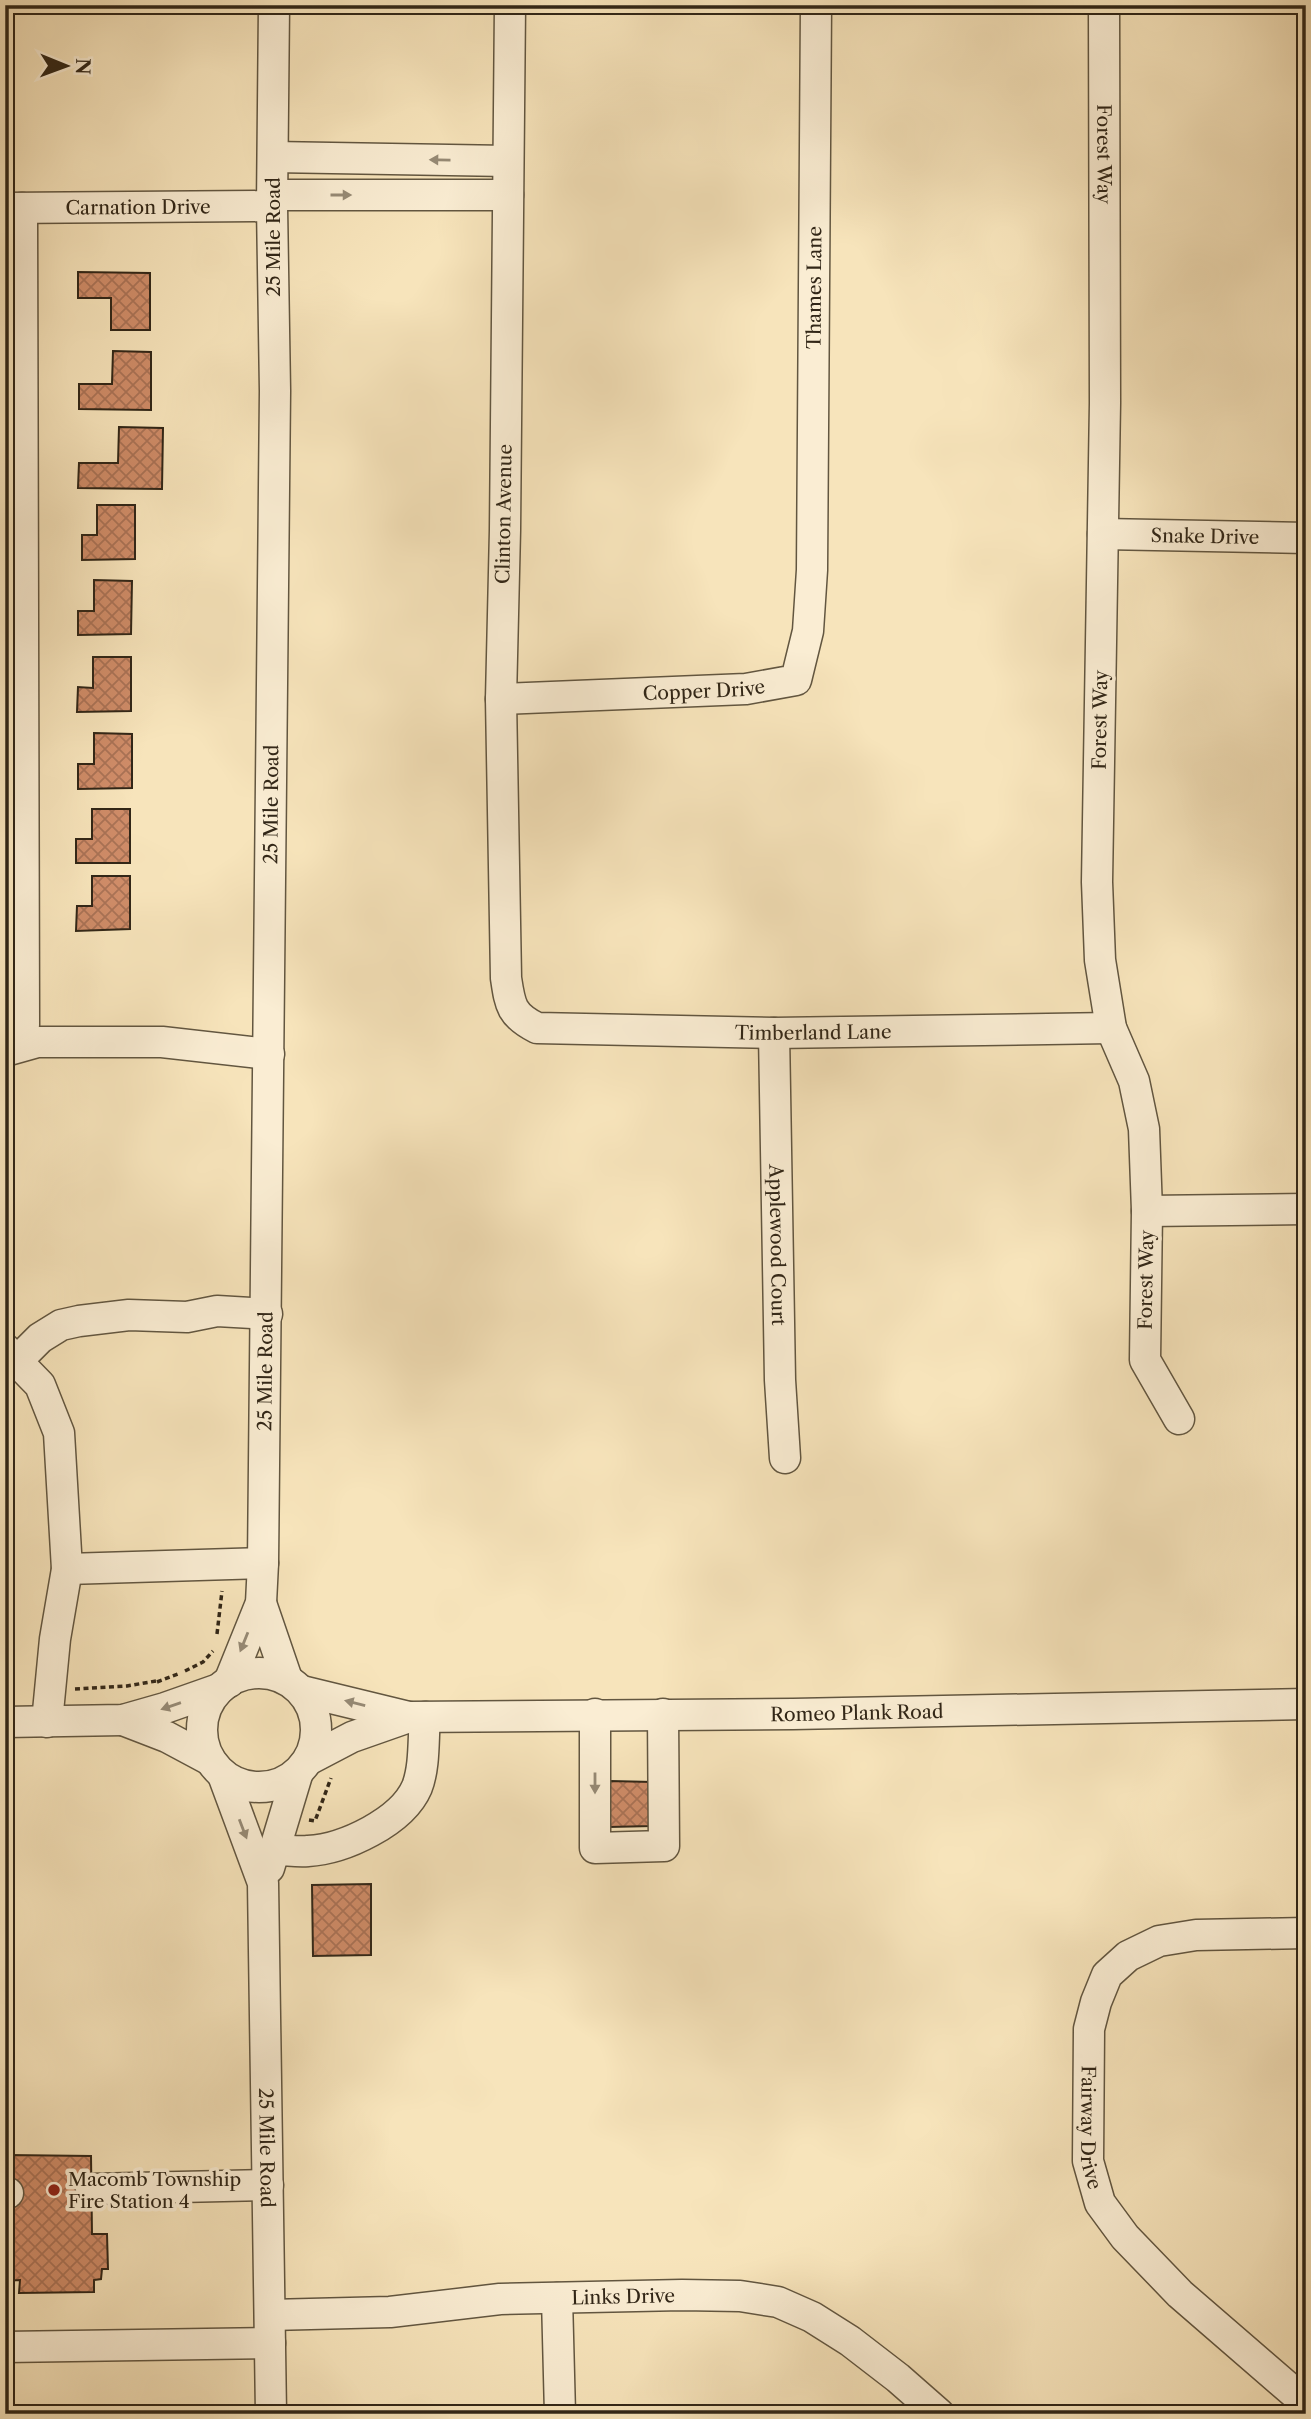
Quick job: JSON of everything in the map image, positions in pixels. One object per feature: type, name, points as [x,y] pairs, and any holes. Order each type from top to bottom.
[{"type":"street","name":"25 Mile Road","points":[[224,1685],[261,1603],[263,1563],[275,391],[274,5]]},
{"type":"street","name":"Clinton Avenue","points":[[510,5],[501,699],[506,978],[509,1003],[520,1019]]},
{"type":"street","name":"Thames Lane","points":[[812,570],[816,5]]},
{"type":"street","name":"Forest Way","points":[[1104,5],[1105,403],[1097,881],[1100,960],[1111,1028],[1133,1080],[1144,1129],[1147,1211],[1145,1360],[1179,1419]]},
{"type":"street","points":[[273,157],[508,161]]},
{"type":"street","name":"Carnation Drive","points":[[14,208],[508,195]]},
{"type":"street","points":[[14,208],[14,867],[24,1025]]},
{"type":"street","name":"Snake Drive","points":[[1103,534],[1306,538]]},
{"type":"street","name":"Copper Drive","points":[[501,699],[747,690],[796,680],[808,631],[812,570]]},
{"type":"street","name":"Timberland Lane","points":[[520,1019],[537,1028],[774,1032],[1111,1028]]},
{"type":"street","name":"Applewood Court","points":[[774,1032],[780,1380],[785,1458]]},
{"type":"street","points":[[5,1051],[37,1042],[162,1042],[269,1054]]},
{"type":"street","points":[[1147,1211],[1306,1209]]},
{"type":"street","points":[[47,1722],[55,1639],[67,1569],[59,1433],[40,1385],[11,1355],[61,1325],[79,1321],[129,1315],[187,1317],[218,1311],[267,1314]]},
{"type":"street","points":[[67,1569],[263,1563]]},
{"type":"street","name":"25 Mile Road","points":[[261,1603],[294,1685]]},
{"type":"street","points":[[5,1722],[123,1720],[165,1708],[252,1673],[270,1673],[294,1685],[312,1706],[317,1724],[313,1769],[280,1784],[260,1788],[240,1785],[167,1737],[123,1720]]},
{"type":"street","points":[[216,1767],[202,1741],[202,1721],[208,1703],[224,1685]]},
{"type":"street","name":"Romeo Plank Road","points":[[294,1685],[417,1717],[1306,1704]]},
{"type":"street","points":[[595,1714],[595,1848],[664,1846],[663,1714]]},
{"type":"street","points":[[275,1850],[309,1851],[342,1843],[373,1831],[403,1810],[417,1786],[417,1717]]},
{"type":"street","name":"Romeo Plank Road","points":[[313,1769],[352,1737],[417,1717]]},
{"type":"street","name":"25 Mile Road","points":[[216,1767],[263,1883]]},
{"type":"street","name":"25 Mile Road","points":[[271,2414],[263,1883],[275,1850],[313,1769]]},
{"type":"street","name":"Fairway Drive","points":[[1306,1933],[1196,1935],[1159,1941],[1128,1956],[1107,1975],[1088,2029],[1088,2161],[1100,2203],[1125,2237],[1180,2294],[1306,2403]]},
{"type":"street","points":[[91,2189],[268,2185]]},
{"type":"street","name":"Links Drive","points":[[5,2347],[270,2329],[500,2299],[740,2296],[778,2302],[813,2317],[850,2341],[939,2414]]},
{"type":"street","points":[[557,2298],[560,2414]]},
{"type":"path","points":[[50,1691],[127,1686],[156,1681],[203,1662],[212,1652],[217,1634],[224,1564]]},
{"type":"path","points":[[217,1634],[228,1635]]},
{"type":"path","points":[[156,1681],[159,1690]]},
{"type":"path","points":[[307,1820],[315,1821],[313,1769]]},
{"type":"building","points":[[78,272],[150,273],[150,330],[111,330],[111,298],[78,298]]},
{"type":"building","points":[[113,351],[151,352],[151,410],[79,409],[79,384],[112,384]]},
{"type":"building","points":[[119,427],[163,428],[162,489],[78,488],[79,463],[118,463]]},
{"type":"building","points":[[97,505],[135,505],[135,559],[82,560],[82,535],[97,535]]},
{"type":"building","points":[[94,580],[132,581],[131,634],[78,635],[78,611],[94,611]]},
{"type":"building","points":[[93,657],[131,657],[131,711],[77,712],[78,687],[93,688]]},
{"type":"building","points":[[94,733],[132,734],[132,788],[78,789],[78,764],[94,764]]},
{"type":"building","points":[[92,809],[130,809],[130,863],[76,863],[76,839],[92,839]]},
{"type":"building","points":[[92,876],[130,876],[130,929],[76,931],[77,906],[92,906]]},
{"type":"building","points":[[610,1781],[652,1782],[652,1826],[609,1827]]},
{"type":"building","points":[[371,1884],[371,1955],[313,1956],[312,1885]]},
{"type":"building","points":[[8,2155],[91,2156],[92,2234],[107,2234],[108,2269],[102,2269],[101,2279],[94,2280],[94,2292],[19,2293],[20,2280],[5,2281],[5,2236],[14,2236],[14,2223],[7,2223]]},
{"type":"place","name":"Macomb Township Fire Station 4","points":[[54,2190]]}]
